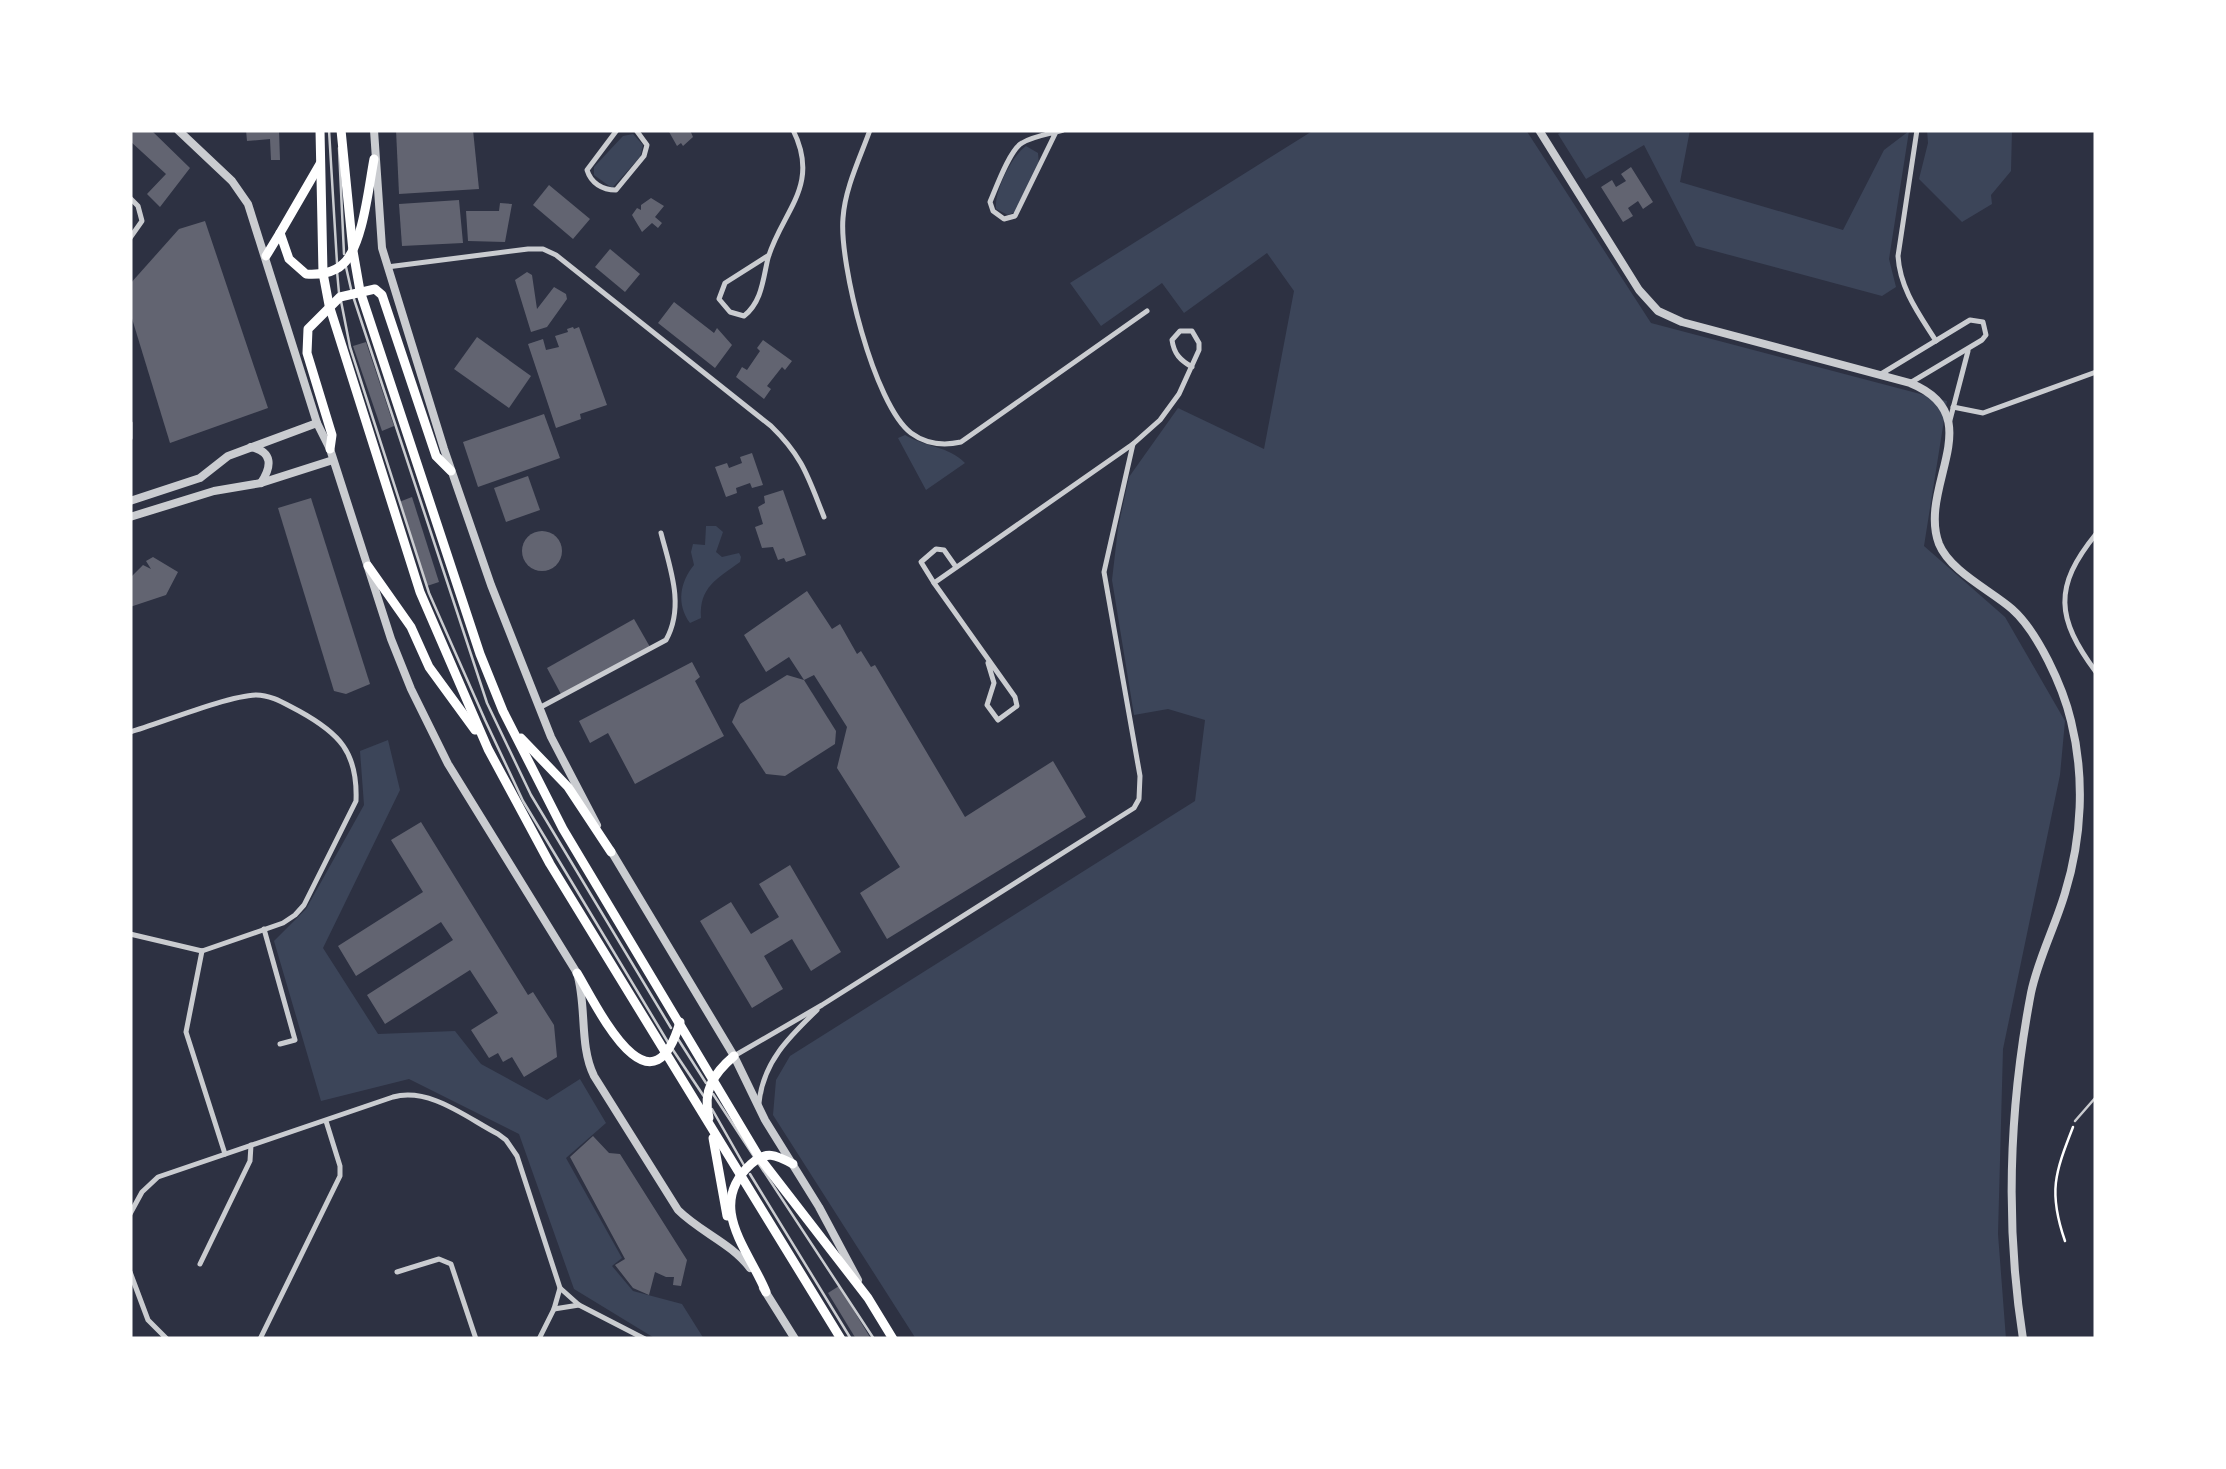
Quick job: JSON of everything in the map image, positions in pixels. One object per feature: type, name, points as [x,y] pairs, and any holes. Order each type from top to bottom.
[{"type":"main road","points":[[320,130],[324,273],[329,305],[420,592],[488,749],[550,864],[668,1050],[712,1130],[750,1166],[868,1298],[893,1339]]},
{"type":"main road","points":[[339,130],[356,292],[502,711],[563,830],[680,1022],[750,1166],[842,1339]]},
{"type":"main road","points":[[280,234],[281,245],[306,274],[342,266],[352,251],[374,158]]},
{"type":"main road","points":[[266,256],[321,161]]},
{"type":"main road","points":[[331,454],[332,435],[305,339],[312,321],[329,305],[356,292],[376,289],[382,295],[436,456],[451,471]]},
{"type":"main road","points":[[368,566],[410,627],[429,667],[488,749]]},
{"type":"main road","points":[[502,711],[526,747],[568,787],[611,852]]},
{"type":"main road","points":[[577,973],[624,1050],[642,1061],[656,1060],[668,1050],[680,1022]]},
{"type":"main road","points":[[734,1056],[710,1082],[707,1100],[730,1224],[750,1254],[766,1292]]},
{"type":"main road","points":[[730,1224],[731,1202],[750,1166],[776,1154],[793,1164]]},
{"type":"street","points":[[178,130],[242,194],[266,256],[317,423],[331,454],[390,638],[432,734],[577,973],[584,996],[587,1058],[594,1076],[678,1210],[743,1259],[795,1339]]},
{"type":"street","points":[[374,130],[387,267],[451,471],[552,738],[611,852],[734,1056],[868,1298]]},
{"type":"street","points":[[617,130],[587,170],[590,178],[606,190],[616,190],[644,156],[647,145],[636,130]]},
{"type":"street","points":[[769,255],[725,283],[720,298],[723,307],[738,316],[748,313],[764,283],[769,255],[799,190],[802,152],[793,130]]},
{"type":"street","points":[[870,130],[845,202],[843,243],[871,360],[897,418],[908,432],[936,444],[961,442],[1147,312]]},
{"type":"street","points":[[1538,130],[1639,290],[1658,311],[1697,327],[1910,384],[1931,394],[1950,420]]},
{"type":"street","points":[[1917,130],[1898,256],[1899,272],[1936,341]]},
{"type":"street","points":[[1060,131],[1018,211],[1012,218],[1004,219],[993,211],[990,202],[1016,147],[1060,131]]},
{"type":"street","points":[[130,198],[142,220],[130,238]]},
{"type":"street","points":[[387,267],[528,250],[556,254],[772,426],[804,464],[824,516]]},
{"type":"street","points":[[1881,374],[1970,320],[1983,322],[1986,335],[1910,384]]},
{"type":"street","points":[[934,583],[1133,444],[1171,407],[1192,367],[1199,343],[1192,331],[1180,330],[1172,340],[1173,347],[1181,360],[1192,367]]},
{"type":"street","points":[[1968,348],[1950,420],[1937,506],[1940,547],[2026,624],[2060,688],[2078,760],[2078,840],[2066,892],[2032,987],[2015,1102],[2010,1222],[2023,1339]]},
{"type":"street","points":[[1953,407],[1983,414],[2096,372]]},
{"type":"street","points":[[130,423],[130,438]]},
{"type":"street","points":[[130,501],[200,478],[228,456],[317,423]]},
{"type":"street","points":[[734,1056],[822,1005],[1134,808],[1139,798],[1140,776],[1104,583],[1133,444]]},
{"type":"street","points":[[251,447],[268,456],[269,470],[262,483]]},
{"type":"street","points":[[130,517],[214,491],[262,483],[331,454]]},
{"type":"street","points":[[540,708],[666,640],[673,628],[676,596],[661,533]]},
{"type":"street","points":[[2096,534],[2071,568],[2064,599],[2072,633],[2096,672]]},
{"type":"street","points":[[956,567],[944,550],[936,549],[921,562],[1017,702],[1014,710],[998,720],[987,705],[994,683],[988,662]]},
{"type":"street","points":[[130,732],[252,695],[278,700],[328,726],[342,740],[356,787],[351,813],[304,906],[282,923],[202,951],[130,934]]},
{"type":"street","points":[[264,930],[295,1040],[280,1044]]},
{"type":"street","points":[[202,951],[186,1032],[226,1154]]},
{"type":"street","points":[[759,1106],[763,1078],[770,1063],[822,1005]]},
{"type":"street","points":[[130,1214],[142,1192],[158,1178],[406,1094],[418,1095],[506,1140],[516,1156],[560,1288],[579,1305],[645,1339]]},
{"type":"street","points":[[260,1339],[340,1176],[326,1121]]},
{"type":"street","points":[[200,1264],[250,1161],[251,1146]]},
{"type":"street","points":[[398,1272],[433,1260],[451,1264],[476,1339]]},
{"type":"street","points":[[130,1272],[148,1320],[167,1339]]},
{"type":"street","points":[[538,1339],[560,1288]]},
{"type":"street","points":[[554,1308],[579,1305]]},
{"type":"lane","points":[[330,130],[342,266],[356,292],[487,703],[531,795],[676,1035],[710,1082]]},
{"type":"lane","points":[[339,130],[340,298],[350,347],[428,593],[524,801],[668,1050],[750,1166],[851,1339]]},
{"type":"lane","points":[[2075,1121],[2096,1097]]},
{"type":"lane","points":[[750,1166],[833,1272],[874,1339]]},
{"type":"path","points":[[2065,1240],[2053,1199],[2075,1121]]},
{"type":"shaded area","points":[[1314,130],[1526,130],[1651,323],[1947,401],[1924,546],[2005,617],[2065,721],[2060,775],[2003,1049],[1998,1234],[2006,1339],[916,1339],[773,1115],[776,1080],[790,1056],[1195,801],[1205,720],[1168,709],[1134,715],[1112,580],[1118,528],[1129,477],[1178,408],[1264,449],[1294,291],[1267,253],[1184,313],[1162,283],[1101,326],[1070,283]]},
{"type":"shaded area","points":[[1565,130],[1690,130],[1680,182],[1843,230],[1884,150],[1909,131],[1889,259],[1896,287],[1882,296],[1696,246],[1644,145],[1586,179],[1558,134]]},
{"type":"shaded area","points":[[1927,130],[2012,130],[2011,171],[1991,195],[1992,204],[1962,222],[1919,179],[1928,143]]},
{"type":"shaded area","points":[[633,134],[643,145],[640,157],[612,188],[594,175],[594,167],[623,136]]},
{"type":"shaded area","points":[[1026,146],[1038,153],[1039,165],[1015,212],[1008,215],[996,209],[998,193],[1010,166]]},
{"type":"shaded area","points":[[905,435],[952,453],[965,463],[926,490],[898,438]]},
{"type":"shaded area","points":[[706,526],[716,526],[723,532],[716,552],[722,557],[739,553],[741,557],[706,591],[701,618],[690,623],[681,593],[694,565],[693,544],[705,545]]},
{"type":"shaded area","points":[[388,740],[400,790],[323,948],[378,1034],[455,1031],[481,1064],[547,1100],[580,1079],[606,1123],[566,1158],[622,1258],[612,1266],[633,1291],[682,1304],[704,1339],[656,1339],[574,1289],[519,1134],[409,1079],[321,1101],[274,941],[306,909],[364,805],[360,751]]},
{"type":"building","points":[[130,130],[151,130],[190,168],[160,207],[147,194],[166,174],[130,141]]},
{"type":"building","points":[[246,130],[279,130],[280,160],[271,160],[270,139],[247,141]]},
{"type":"building","points":[[396,130],[473,130],[479,189],[399,194]]},
{"type":"building","points":[[668,130],[690,130],[693,137],[677,146]]},
{"type":"building","points":[[1631,167],[1653,202],[1643,209],[1638,201],[1628,208],[1633,216],[1623,222],[1601,187],[1612,180],[1616,187],[1626,181],[1621,174]]},
{"type":"building","points":[[549,185],[590,219],[573,239],[533,205]]},
{"type":"building","points":[[651,198],[664,206],[655,217],[662,223],[658,228],[652,223],[642,232],[632,215]]},
{"type":"building","points":[[459,200],[463,243],[402,246],[399,204]]},
{"type":"building","points":[[500,203],[512,204],[505,242],[468,241],[466,211],[499,211]]},
{"type":"building","points":[[205,221],[268,408],[170,443],[130,312],[130,284],[179,229]]},
{"type":"building","points":[[610,249],[640,274],[625,292],[595,267]]},
{"type":"building","points":[[527,272],[532,275],[537,309],[554,287],[567,299],[547,327],[531,332],[515,280]]},
{"type":"building","points":[[674,302],[714,333],[717,328],[732,345],[715,368],[658,323]]},
{"type":"building","points":[[579,327],[607,405],[556,428],[528,344],[543,339],[546,350],[559,347],[555,336]]},
{"type":"building","points":[[477,337],[531,376],[509,408],[454,369]]},
{"type":"building","points":[[763,340],[792,361],[767,386],[771,389],[764,399],[736,377],[742,367],[747,370]]},
{"type":"building","points":[[366,342],[394,426],[382,431],[353,346]]},
{"type":"building","points":[[544,414],[560,458],[478,487],[463,442]]},
{"type":"building","points":[[752,453],[763,485],[752,488],[750,483],[726,497],[715,467],[727,463],[729,468],[742,463],[740,457]]},
{"type":"building","points":[[528,476],[540,510],[506,522],[494,488]]},
{"type":"building","points":[[783,490],[806,555],[786,562],[784,558],[778,560],[773,547],[762,548],[755,527],[763,524],[758,507],[765,503],[764,496]]},
{"type":"building","points":[[412,497],[439,582],[427,586],[399,502]]},
{"type":"building","points":[[311,498],[370,684],[346,694],[334,691],[278,508]]},
{"type":"building","points":[[542,531],[556,537],[562,551],[556,565],[542,571],[528,565],[522,551],[528,537]]},
{"type":"building","points":[[153,557],[178,572],[166,595],[130,607],[130,578],[143,565],[151,569],[146,561]]},
{"type":"building","points":[[807,591],[832,629],[840,624],[857,654],[861,651],[871,667],[875,665],[965,817],[1053,761],[1086,817],[887,939],[860,893],[900,867],[837,768],[847,727],[814,675],[804,680],[789,657],[766,672],[744,635]]},
{"type":"building","points":[[634,619],[650,647],[562,696],[547,668]]},
{"type":"building","points":[[692,662],[700,677],[695,681],[724,736],[635,784],[608,733],[590,743],[579,721]]},
{"type":"building","points":[[787,675],[804,680],[836,731],[835,744],[785,776],[766,774],[732,722],[740,704]]},
{"type":"building","points":[[421,822],[528,995],[533,992],[554,1025],[557,1057],[524,1077],[512,1057],[503,1062],[498,1053],[489,1058],[471,1030],[498,1013],[470,970],[385,1024],[367,995],[453,940],[441,922],[356,976],[338,946],[423,892],[391,840]]},
{"type":"building","points":[[790,865],[841,952],[811,971],[792,939],[764,956],[783,989],[752,1008],[700,921],[731,902],[751,934],[779,917],[759,884]]},
{"type":"building","points":[[593,1136],[609,1153],[620,1154],[687,1260],[681,1286],[673,1285],[674,1277],[655,1272],[649,1295],[633,1288],[615,1265],[625,1259],[570,1157]]},
{"type":"building","points":[[839,1286],[871,1339],[856,1339],[828,1293]]}]
